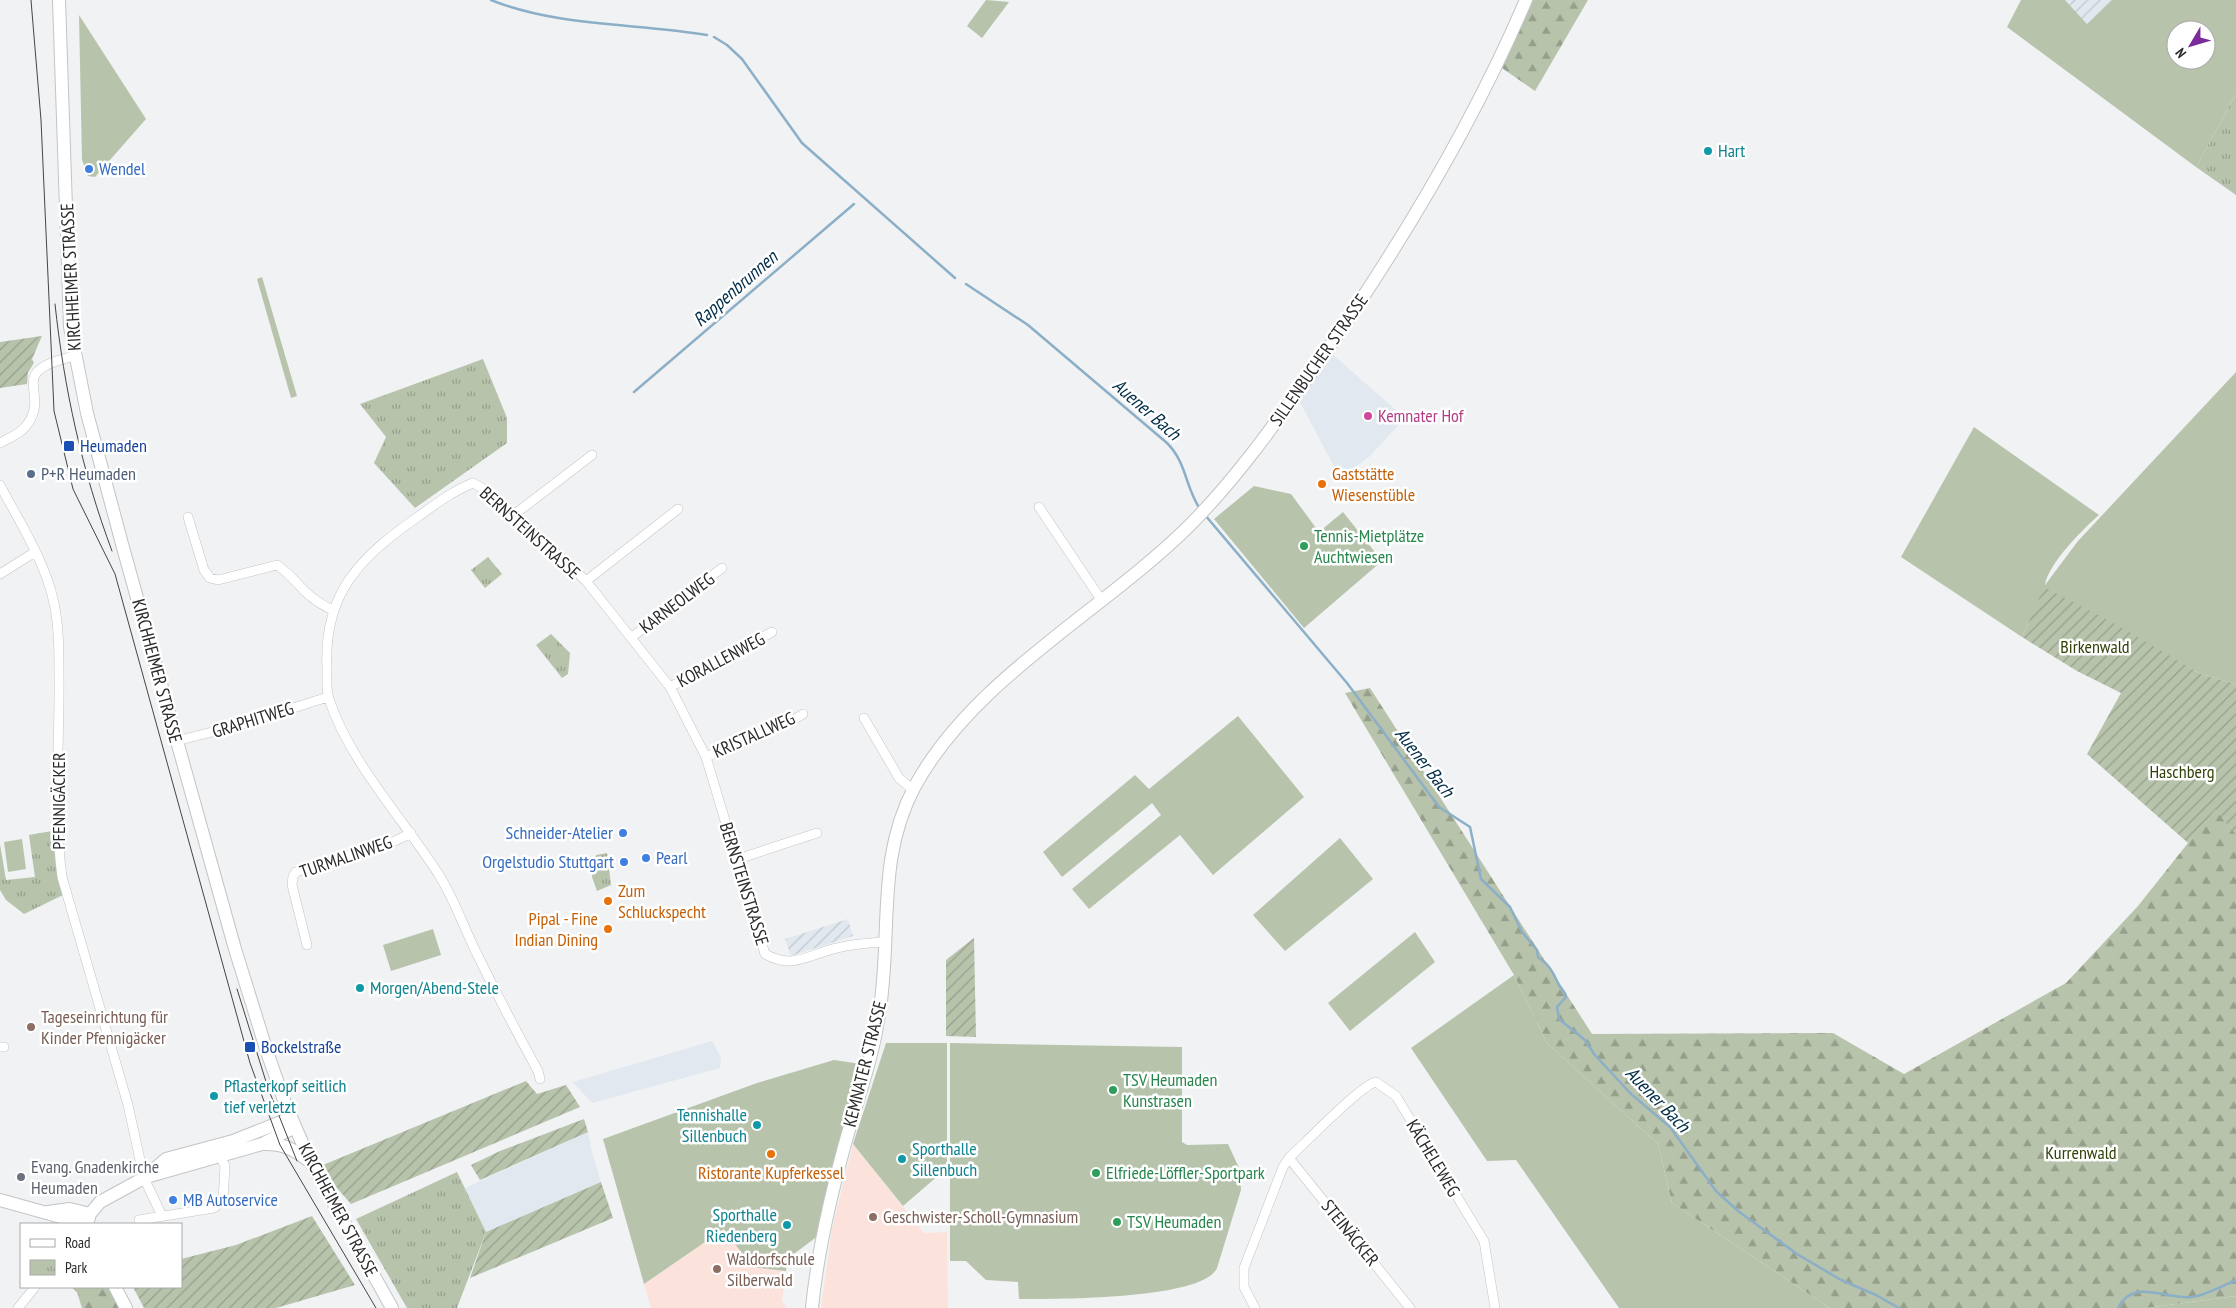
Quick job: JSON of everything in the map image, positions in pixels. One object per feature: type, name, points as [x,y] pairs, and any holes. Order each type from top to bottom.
[{"type":"main road","name":"KIRCHHEIMER STRASSE","points":[[59,0],[70,327],[75,356],[114,516],[242,973],[293,1123],[310,1161],[392,1308]]},
{"type":"main road","name":"SILLENBUCHER STRASSE","points":[[1032,657],[1160,553],[1202,513],[1262,441],[1384,265],[1473,112],[1526,0]]},
{"type":"main road","name":"KEMNATER STRASSE","points":[[812,1308],[832,1194],[874,1038],[882,992],[889,864],[895,836],[913,790],[937,750],[994,690],[1032,657]]},
{"type":"main road","points":[[262,1144],[293,1123]]},
{"type":"main road","points":[[0,1200],[48,1212],[70,1222],[88,1221],[100,1202],[144,1178],[293,1123]]},
{"type":"main road","points":[[217,1151],[262,1144],[276,1144],[291,1148],[310,1161]]},
{"type":"main road","points":[[116,1288],[126,1308]]},
{"type":"street","points":[[0,443],[21,431],[31,418],[34,407],[34,378],[38,370],[48,363],[75,356]]},
{"type":"street","points":[[515,514],[592,455]]},
{"type":"street","name":"BERNSTEINSTRASSE","points":[[540,1079],[538,1071],[480,962],[460,914],[440,877],[354,752],[328,697],[326,649],[333,610],[349,579],[366,558],[396,532],[457,489],[474,483],[489,492],[515,514],[586,581],[670,687],[706,757],[735,860],[765,954],[776,960],[788,962],[834,948],[884,942]]},
{"type":"street","name":"PFENNIGÄCKER","points":[[0,486],[35,552],[48,583],[58,627],[60,702],[56,825],[62,877],[128,1105],[144,1178]]},
{"type":"street","points":[[1039,507],[1102,601]]},
{"type":"street","points":[[586,581],[678,510]]},
{"type":"street","points":[[188,517],[204,570],[210,578],[218,580],[277,565],[308,596],[333,610]]},
{"type":"street","points":[[0,574],[35,552]]},
{"type":"street","name":"KARNEOLWEG","points":[[632,637],[722,568]]},
{"type":"street","name":"KORALLENWEG","points":[[670,687],[772,632]]},
{"type":"street","name":"GRAPHITWEG","points":[[176,741],[236,726],[328,697]]},
{"type":"street","name":"KRISTALLWEG","points":[[706,757],[790,722],[803,714]]},
{"type":"street","points":[[864,718],[900,778],[913,790]]},
{"type":"street","name":"TURMALINWEG","points":[[306,945],[292,885],[296,872],[394,841],[410,833]]},
{"type":"street","points":[[735,860],[817,833]]},
{"type":"street","name":"KÄCHELEWEG","points":[[1289,1158],[1354,1097],[1372,1083],[1376,1082],[1396,1096],[1484,1241],[1495,1308]]},
{"type":"street","points":[[139,1220],[214,1208],[223,1200],[225,1166],[217,1151]]},
{"type":"street","points":[[1255,1308],[1244,1287],[1244,1268],[1283,1167],[1289,1158]]},
{"type":"street","name":"STEINÄCKER","points":[[1289,1158],[1410,1308]]},
{"type":"street","points":[[144,1178],[162,1216]]},
{"type":"street","points":[[18,1308],[34,1288]]},
{"type":"shaded area","points":[[2065,0],[2112,0],[2087,24]]},
{"type":"shaded area","points":[[1331,353],[1405,418],[1369,457],[1340,478],[1299,400]]},
{"type":"shaded area","points":[[848,919],[853,936],[791,956],[785,939]]},
{"type":"shaded area","points":[[712,1041],[721,1058],[720,1068],[592,1103],[573,1082]]},
{"type":"shaded area","points":[[588,1132],[601,1182],[486,1232],[465,1188]]},
{"type":"shaded area","name":"Geschwister-Scholl-Gymnasium","points":[[853,1144],[924,1233],[947,1232],[948,1308],[821,1308],[832,1229]]},
{"type":"shaded area","name":"Waldorfschule Silberwald","points":[[724,1229],[752,1266],[786,1271],[782,1301],[786,1306],[784,1308],[651,1308],[644,1284]]},
{"type":"green space","points":[[986,0],[1009,2],[982,38],[967,26]]},
{"type":"green space","points":[[1533,0],[1588,0],[1535,91],[1502,68]]},
{"type":"green space","points":[[2021,0],[2065,0],[2087,24],[2112,0],[2236,0],[2236,94],[2196,167],[2007,27]]},
{"type":"green space","points":[[79,15],[146,119],[95,177],[88,176],[82,160]]},
{"type":"green space","points":[[2236,94],[2236,195],[2196,167]]},
{"type":"green space","points":[[262,277],[297,396],[291,398],[257,279]]},
{"type":"green space","points":[[42,336],[32,359],[34,363],[28,372],[27,384],[0,388],[0,342]]},
{"type":"green space","points":[[483,359],[507,418],[507,443],[415,508],[374,463],[386,437],[360,404]]},
{"type":"green space","points":[[2236,372],[2236,684],[2201,674],[2171,657],[2030,619],[2022,637],[1901,557],[1974,427],[2099,515],[2059,557],[2052,567],[2045,585],[2078,541]]},
{"type":"green space","name":"Tennis-Mietplätze Auchtwiesen","points":[[1254,486],[1291,494],[1319,532],[1343,512],[1382,561],[1304,628],[1214,519]]},
{"type":"green space","points":[[488,557],[502,574],[485,588],[471,570]]},
{"type":"green space","points":[[2044,587],[2119,626],[2201,674],[2236,684],[2236,834],[2215,810],[2188,843],[2087,754],[2121,693],[2077,671],[2022,637]]},
{"type":"green space","points":[[551,634],[570,653],[568,674],[562,678],[536,645]]},
{"type":"green space","name":"Kurrenwald","points":[[1370,688],[1592,1034],[1833,1033],[1904,1074],[2066,983],[2138,906],[2215,809],[2236,834],[2236,1296],[2146,1308],[1830,1308],[1672,1203],[1658,1144],[1547,1043],[1514,975],[1345,693]]},
{"type":"green space","points":[[1238,716],[1304,797],[1213,875],[1180,835],[1089,909],[1072,889],[1161,815],[1152,803],[1062,877],[1043,852],[1135,775],[1149,789]]},
{"type":"green space","points":[[52,831],[58,879],[63,895],[24,914],[6,900],[0,890],[0,844],[6,880],[35,877],[29,835]]},
{"type":"green space","points":[[1340,838],[1373,879],[1285,951],[1253,915]]},
{"type":"green space","points":[[22,839],[26,869],[8,872],[4,842]]},
{"type":"green space","points":[[607,853],[611,885],[597,891],[592,877],[596,855]]},
{"type":"green space","points":[[433,929],[441,955],[391,971],[383,945]]},
{"type":"green space","points":[[1415,932],[1435,962],[1350,1031],[1328,1003]]},
{"type":"green space","points":[[974,938],[976,1037],[946,1036],[946,960]]},
{"type":"green space","points":[[1514,975],[1547,1043],[1658,1144],[1672,1203],[1830,1308],[1619,1308],[1516,1160],[1487,1161],[1411,1048]]},
{"type":"green space","points":[[886,1043],[947,1043],[947,1168],[903,1206],[853,1144]]},
{"type":"green space","name":"Elfriede-Löffler-Sportpark","points":[[950,1043],[1182,1047],[1182,1142],[1187,1145],[1228,1144],[1240,1170],[1241,1190],[1217,1268],[1206,1279],[1157,1292],[1093,1298],[1019,1299],[1018,1282],[986,1280],[966,1261],[950,1261]]},
{"type":"green space","points":[[834,1060],[861,1064],[822,1233],[787,1259],[786,1271],[752,1267],[724,1229],[644,1284],[603,1139],[757,1083]]},
{"type":"green space","points":[[526,1081],[537,1094],[566,1085],[580,1107],[351,1204],[337,1188],[323,1165]]},
{"type":"green space","points":[[584,1119],[588,1132],[480,1180],[471,1165],[500,1151]]},
{"type":"green space","points":[[457,1172],[486,1232],[457,1308],[407,1308],[356,1219]]},
{"type":"green space","points":[[601,1182],[613,1218],[470,1278],[486,1232]]},
{"type":"green space","points":[[312,1216],[355,1285],[276,1308],[144,1308],[134,1288],[182,1288],[182,1259],[236,1245]]},
{"type":"green space","points":[[72,1288],[109,1288],[119,1308],[82,1308],[77,1292]]},
{"type":"green space","points":[[2236,1296],[2236,1308],[2146,1308]]},
{"type":"waterway","points":[[491,0],[517,9],[570,20],[707,35]]},
{"type":"waterway","points":[[714,37],[727,45],[742,59],[802,143],[955,278]]},
{"type":"waterway","name":"Rappenbrunnen","points":[[634,392],[854,204]]},
{"type":"waterway","name":"Auener Bach","points":[[966,284],[1028,325],[1167,443],[1174,451],[1200,509]]},
{"type":"waterway","name":"Auener Bach","points":[[1205,515],[1347,683],[1439,807],[1470,827],[1481,879],[1510,907],[1522,932],[1537,950],[1538,957],[1550,968],[1565,993],[1566,997],[1557,1007],[1559,1019],[1585,1040],[1594,1054],[1631,1094],[1670,1127],[1716,1191],[1738,1211],[1797,1254],[1841,1280],[1876,1295],[1899,1308]]},
{"type":"waterway","name":"Auener Bach","points":[[2118,1308],[2125,1299],[2141,1292],[2192,1297],[2236,1280]]},
{"type":"tram line","points":[[31,0],[41,120],[54,411],[73,489],[115,574],[250,1063],[280,1145],[376,1308]]},
{"type":"tram line","points":[[55,304],[63,367],[83,460],[112,551]]},
{"type":"tram line","points":[[237,989],[268,1088],[297,1161]]},
{"type":"place","name":"Hart","points":[[1708,151]]},
{"type":"place","name":"Wendel","points":[[89,169]]},
{"type":"place","name":"Kemnater Hof","points":[[1368,416]]},
{"type":"place","name":"Heumaden","points":[[69,446]]},
{"type":"place","name":"P+R Heumaden","points":[[31,474]]},
{"type":"place","name":"Gaststätte Wiesenstüble","points":[[1322,484]]},
{"type":"place","name":"Tennis-Mietplätze Auchtwiesen","points":[[1304,546]]},
{"type":"place","name":"Schneider-Atelier","points":[[623,833]]},
{"type":"place","name":"Pearl","points":[[646,858]]},
{"type":"place","name":"Orgelstudio Stuttgart","points":[[624,862]]},
{"type":"place","name":"Zum Schluckspecht","points":[[608,901]]},
{"type":"place","name":"Pipal - Fine Indian Dining","points":[[608,929]]},
{"type":"place","name":"Morgen/Abend-Stele","points":[[360,988]]},
{"type":"place","name":"Tageseinrichtung für Kinder Pfennigäcker","points":[[31,1027]]},
{"type":"place","name":"Bockelstraße","points":[[250,1047]]},
{"type":"place","name":"TSV Heumaden Kunstrasen","points":[[1113,1090]]},
{"type":"place","name":"Pflasterkopf seitlich tief verletzt","points":[[214,1096]]},
{"type":"place","name":"Tennishalle Sillenbuch","points":[[757,1125]]},
{"type":"place","name":"Ristorante Kupferkessel","points":[[771,1154]]},
{"type":"place","name":"Sporthalle Sillenbuch","points":[[902,1159]]},
{"type":"place","name":"Elfriede-Löffler-Sportpark","points":[[1096,1173]]},
{"type":"place","name":"Evang. Gnadenkirche Heumaden","points":[[21,1177]]},
{"type":"place","name":"MB Autoservice","points":[[173,1200]]},
{"type":"place","name":"Geschwister-Scholl-Gymnasium","points":[[873,1217]]},
{"type":"place","name":"TSV Heumaden","points":[[1117,1222]]},
{"type":"place","name":"Sporthalle Riedenberg","points":[[787,1225]]},
{"type":"place","name":"Waldorfschule Silberwald","points":[[717,1269]]},
{"type":"park label","name":"Birkenwald","points":[[2095,647]]},
{"type":"park label","name":"Haschberg","points":[[2182,772]]}]
